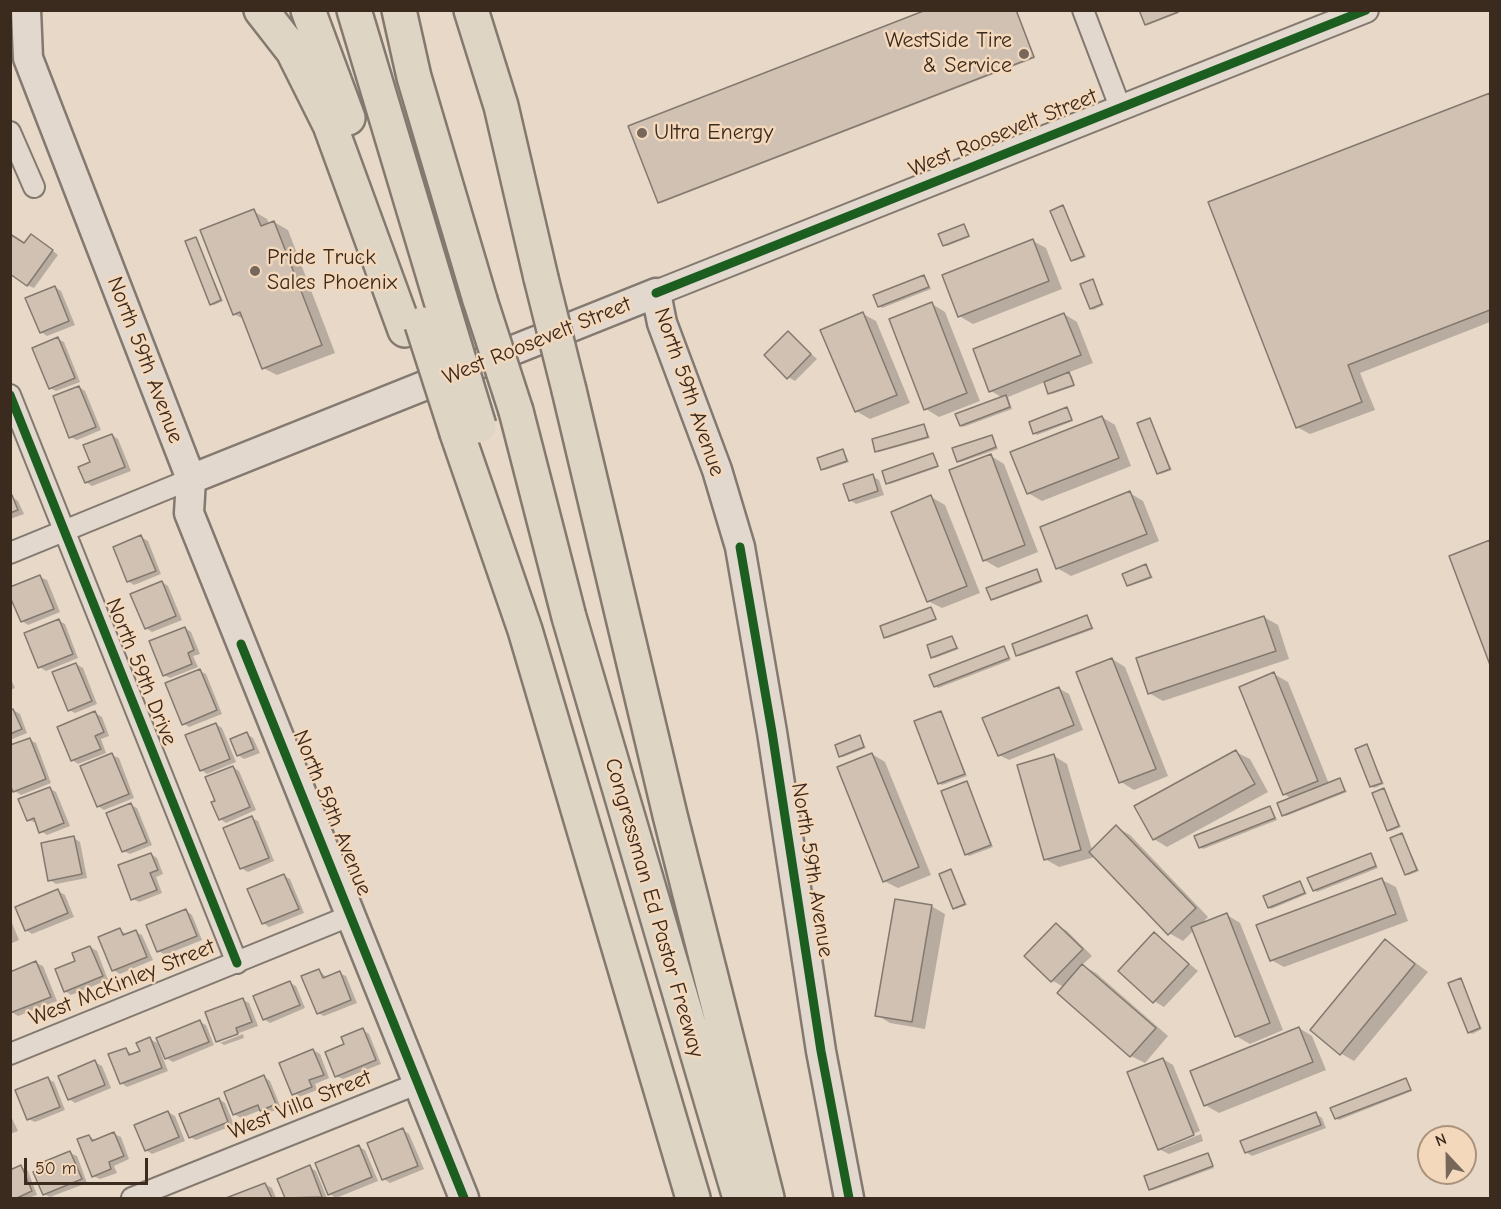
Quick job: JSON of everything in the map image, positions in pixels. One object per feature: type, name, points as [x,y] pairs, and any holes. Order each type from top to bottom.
[{"type":"highway","points":[[261,10],[292,51],[327,116],[351,177],[443,315]]},
{"type":"highway","points":[[308,10],[443,315]]},
{"type":"highway","points":[[354,10],[443,315],[479,425]]},
{"type":"highway","points":[[372,10],[443,315],[479,425]]},
{"type":"highway","points":[[399,10],[414,77],[443,315]]},
{"type":"highway","points":[[471,10],[501,105],[670,815],[767,1198]]},
{"type":"highway","name":"Congressman Ed Pastor Freeway","points":[[479,425],[569,617],[740,1198]]},
{"type":"highway","name":"Congressman Ed Pastor Freeway","points":[[479,425],[525,630],[693,1198]]},
{"type":"main road","name":"North 59th Avenue","points":[[19,61],[26,10]]},
{"type":"main road","name":"North 59th Avenue","points":[[10,36],[90,219],[191,479],[189,513],[464,1198]]},
{"type":"main road","name":"North 59th Avenue","points":[[656,293],[662,322],[717,470],[740,547],[772,732],[821,1051],[849,1198]]},
{"type":"main road","name":"West Roosevelt Street","points":[[191,479],[656,293]]},
{"type":"street","points":[[1083,10],[1120,106]]},
{"type":"street","name":"West Roosevelt Street","points":[[656,293],[830,226],[1120,106],[1366,10]]},
{"type":"street","points":[[10,132],[34,186]]},
{"type":"street","name":"North 59th Drive","points":[[10,394],[237,963]]},
{"type":"street","name":"West Roosevelt Street","points":[[10,553],[191,479]]},
{"type":"street","name":"West McKinley Street","points":[[10,1054],[352,915]]},
{"type":"street","name":"West Villa Street","points":[[132,1198],[419,1083]]},
{"type":"building","points":[[926,10],[1016,10],[1034,57],[658,203],[628,126]]},
{"type":"building","points":[[1139,10],[1177,10],[1178,12],[1145,25]]},
{"type":"building","points":[[1490,93],[1490,310],[1348,365],[1362,402],[1296,428],[1208,202]]},
{"type":"building","points":[[1063,205],[1084,256],[1071,261],[1050,211]]},
{"type":"building","name":"Pride Truck Sales Phoenix","points":[[254,209],[261,226],[274,221],[322,345],[262,369],[240,312],[233,315],[200,230]]},
{"type":"building","points":[[964,224],[969,236],[943,246],[938,234]]},
{"type":"building","points":[[10,234],[24,243],[31,234],[53,250],[27,286],[10,274]]},
{"type":"building","points":[[196,237],[221,300],[210,305],[185,241]]},
{"type":"building","points":[[1033,239],[1049,281],[958,317],[942,275]]},
{"type":"building","points":[[924,275],[929,287],[878,307],[873,295]]},
{"type":"building","points":[[1093,279],[1102,304],[1090,309],[1080,284]]},
{"type":"building","points":[[55,286],[69,321],[40,333],[25,298]]},
{"type":"building","points":[[932,302],[967,393],[924,410],[889,319]]},
{"type":"building","points":[[863,312],[897,395],[855,412],[820,330]]},
{"type":"building","points":[[1064,313],[1081,355],[989,392],[973,349]]},
{"type":"building","points":[[788,331],[811,354],[787,379],[764,355]]},
{"type":"building","points":[[58,337],[75,378],[49,389],[32,348]]},
{"type":"building","points":[[1069,372],[1074,385],[1048,394],[1044,382]]},
{"type":"building","points":[[79,386],[96,427],[69,438],[53,396]]},
{"type":"building","points":[[1006,395],[1010,407],[960,426],[955,414]]},
{"type":"building","points":[[1067,407],[1072,420],[1033,434],[1029,422]]},
{"type":"building","points":[[1102,416],[1119,458],[1027,494],[1010,452]]},
{"type":"building","points":[[1150,418],[1170,469],[1157,474],[1137,423]]},
{"type":"building","points":[[924,424],[928,437],[875,452],[872,439]]},
{"type":"building","points":[[112,434],[125,467],[85,483],[78,467],[90,462],[83,445]]},
{"type":"building","points":[[992,435],[996,447],[957,462],[952,448]]},
{"type":"building","points":[[843,449],[847,461],[821,470],[817,458]]},
{"type":"building","points":[[933,453],[938,466],[886,484],[882,471]]},
{"type":"building","points":[[991,454],[1025,545],[983,561],[949,470]]},
{"type":"building","points":[[873,474],[878,491],[849,501],[843,484]]},
{"type":"building","points":[[1130,491],[1147,534],[1056,569],[1040,527]]},
{"type":"building","points":[[12,495],[18,510],[10,513],[10,496]]},
{"type":"building","points":[[931,495],[967,586],[927,602],[891,512]]},
{"type":"building","points":[[141,535],[156,571],[127,582],[113,547]]},
{"type":"building","points":[[1490,540],[1490,665],[1449,556]]},
{"type":"building","points":[[1146,564],[1151,577],[1127,586],[1122,574]]},
{"type":"building","points":[[1037,569],[1041,581],[991,600],[986,588]]},
{"type":"building","points":[[40,575],[54,609],[21,622],[10,597],[10,587]]},
{"type":"building","points":[[162,581],[176,616],[145,629],[130,594]]},
{"type":"building","points":[[931,607],[936,619],[884,638],[880,626]]},
{"type":"building","points":[[1087,615],[1092,628],[1016,656],[1012,644]]},
{"type":"building","points":[[1264,616],[1276,651],[1148,694],[1136,658]]},
{"type":"building","points":[[59,619],[73,654],[38,668],[24,633]]},
{"type":"building","points":[[185,627],[194,650],[188,653],[192,664],[163,676],[149,641]]},
{"type":"building","points":[[952,636],[957,648],[931,658],[927,645]]},
{"type":"building","points":[[1004,646],[1009,658],[934,687],[929,675]]},
{"type":"building","points":[[1112,658],[1156,769],[1119,783],[1076,672]]},
{"type":"building","points":[[76,663],[92,701],[68,711],[52,672]]},
{"type":"building","points":[[200,669],[217,710],[182,725],[165,683]]},
{"type":"building","points":[[1274,672],[1318,781],[1283,795],[1239,687]]},
{"type":"building","points":[[1059,687],[1074,725],[998,756],[982,718]]},
{"type":"building","points":[[13,709],[22,729],[10,734],[10,710]]},
{"type":"building","points":[[95,711],[104,732],[95,736],[101,749],[71,761],[57,727]]},
{"type":"building","points":[[941,711],[965,774],[938,784],[914,721]]},
{"type":"building","points":[[216,723],[230,759],[200,771],[185,735]]},
{"type":"building","points":[[247,732],[254,749],[237,756],[230,739]]},
{"type":"building","points":[[860,735],[864,747],[839,757],[835,745]]},
{"type":"building","points":[[30,738],[46,779],[13,792],[10,785],[10,745]]},
{"type":"building","points":[[1367,744],[1382,783],[1370,787],[1355,749]]},
{"type":"building","points":[[1236,750],[1255,784],[1153,840],[1134,806]]},
{"type":"building","points":[[112,753],[129,794],[97,807],[80,766]]},
{"type":"building","points":[[872,753],[919,867],[883,882],[837,767]]},
{"type":"building","points":[[1054,754],[1081,850],[1044,860],[1017,765]]},
{"type":"building","points":[[233,766],[250,807],[219,820],[211,802],[215,801],[205,777]]},
{"type":"building","points":[[1340,778],[1345,791],[1282,816],[1277,803]]},
{"type":"building","points":[[967,781],[991,845],[965,855],[941,791]]},
{"type":"building","points":[[50,787],[64,823],[39,833],[34,818],[27,821],[18,799]]},
{"type":"building","points":[[1384,788],[1399,826],[1387,831],[1372,793]]},
{"type":"building","points":[[131,803],[147,842],[122,852],[106,813]]},
{"type":"building","points":[[1270,806],[1275,818],[1199,848],[1194,836]]},
{"type":"building","points":[[252,816],[269,858],[240,869],[223,828]]},
{"type":"building","points":[[1116,825],[1196,908],[1168,935],[1089,852]]},
{"type":"building","points":[[1402,833],[1417,870],[1405,875],[1390,838]]},
{"type":"building","points":[[74,836],[82,874],[48,881],[41,843]]},
{"type":"building","points":[[151,853],[158,870],[150,873],[157,890],[131,900],[118,865]]},
{"type":"building","points":[[1371,853],[1376,866],[1313,891],[1307,878]]},
{"type":"building","points":[[951,869],[965,904],[953,909],[939,874]]},
{"type":"building","points":[[284,874],[299,909],[262,924],[247,889]]},
{"type":"building","points":[[1382,878],[1396,914],[1270,961],[1256,925]]},
{"type":"building","points":[[1300,881],[1305,893],[1268,908],[1263,896]]},
{"type":"building","points":[[58,889],[68,913],[25,931],[15,907]]},
{"type":"building","points":[[895,899],[932,905],[912,1022],[875,1016]]},
{"type":"building","points":[[186,909],[197,936],[157,952],[146,925]]},
{"type":"building","points":[[1227,913],[1270,1023],[1235,1037],[1191,927]]},
{"type":"building","points":[[1056,923],[1083,949],[1051,982],[1024,956]]},
{"type":"building","points":[[120,928],[123,935],[136,930],[147,957],[112,971],[98,937]]},
{"type":"building","points":[[1154,932],[1189,964],[1153,1003],[1118,971]]},
{"type":"building","points":[[1385,939],[1415,964],[1340,1055],[1310,1030]]},
{"type":"building","points":[[90,946],[103,976],[64,992],[55,969],[75,961],[72,953]]},
{"type":"building","points":[[36,961],[51,997],[10,1013],[10,972]]},
{"type":"building","points":[[1082,964],[1156,1028],[1130,1057],[1057,993]]},
{"type":"building","points":[[319,969],[323,978],[340,971],[351,1000],[317,1014],[301,976]]},
{"type":"building","points":[[1461,978],[1480,1028],[1468,1033],[1448,983]]},
{"type":"building","points":[[290,981],[300,1005],[263,1020],[253,996]]},
{"type":"building","points":[[243,998],[252,1022],[236,1028],[238,1034],[216,1042],[205,1012]]},
{"type":"building","points":[[200,1020],[209,1042],[165,1059],[156,1038]]},
{"type":"building","points":[[1299,1027],[1313,1062],[1204,1106],[1190,1071]]},
{"type":"building","points":[[363,1028],[376,1060],[335,1077],[325,1052],[344,1044],[341,1037]]},
{"type":"building","points":[[150,1037],[162,1068],[120,1084],[108,1054],[126,1048],[129,1055],[140,1051],[136,1043]]},
{"type":"building","points":[[313,1049],[324,1075],[309,1080],[312,1087],[292,1095],[279,1063]]},
{"type":"building","points":[[1163,1058],[1194,1135],[1158,1150],[1127,1072]]},
{"type":"building","points":[[95,1060],[105,1085],[68,1100],[58,1076]]},
{"type":"building","points":[[264,1075],[276,1104],[260,1111],[258,1105],[233,1115],[224,1092]]},
{"type":"building","points":[[48,1077],[60,1107],[27,1120],[15,1090]]},
{"type":"building","points":[[1406,1078],[1411,1090],[1335,1119],[1330,1108]]},
{"type":"building","points":[[219,1098],[228,1122],[189,1138],[179,1114]]},
{"type":"building","points":[[168,1111],[179,1137],[145,1151],[134,1125]]},
{"type":"building","points":[[1316,1112],[1321,1125],[1245,1153],[1240,1141]]},
{"type":"building","points":[[403,1128],[418,1166],[382,1180],[367,1143]]},
{"type":"building","points":[[114,1132],[124,1156],[109,1162],[111,1169],[92,1177],[77,1139],[89,1135],[92,1141]]},
{"type":"building","points":[[359,1145],[372,1177],[328,1195],[315,1163]]},
{"type":"building","points":[[70,1151],[82,1179],[43,1195],[33,1172],[45,1167],[43,1162]]},
{"type":"building","points":[[1208,1153],[1213,1166],[1149,1190],[1144,1176]]},
{"type":"building","points":[[21,1165],[32,1191],[17,1198],[10,1198],[10,1170]]},
{"type":"building","points":[[310,1165],[322,1197],[285,1198],[277,1179]]},
{"type":"building","points":[[265,1183],[272,1198],[226,1198]]},
{"type":"cycle path","points":[[656,293],[1366,10]]},
{"type":"cycle path","points":[[10,395],[237,963]]},
{"type":"cycle path","points":[[740,547],[772,732],[821,1051],[849,1198]]},
{"type":"cycle path","points":[[241,644],[464,1198]]},
{"type":"place","name":"WestSide Tire & Service","points":[[1024,54]]},
{"type":"place","name":"Ultra Energy","points":[[642,133]]},
{"type":"place","name":"Pride Truck Sales Phoenix","points":[[255,271]]}]
